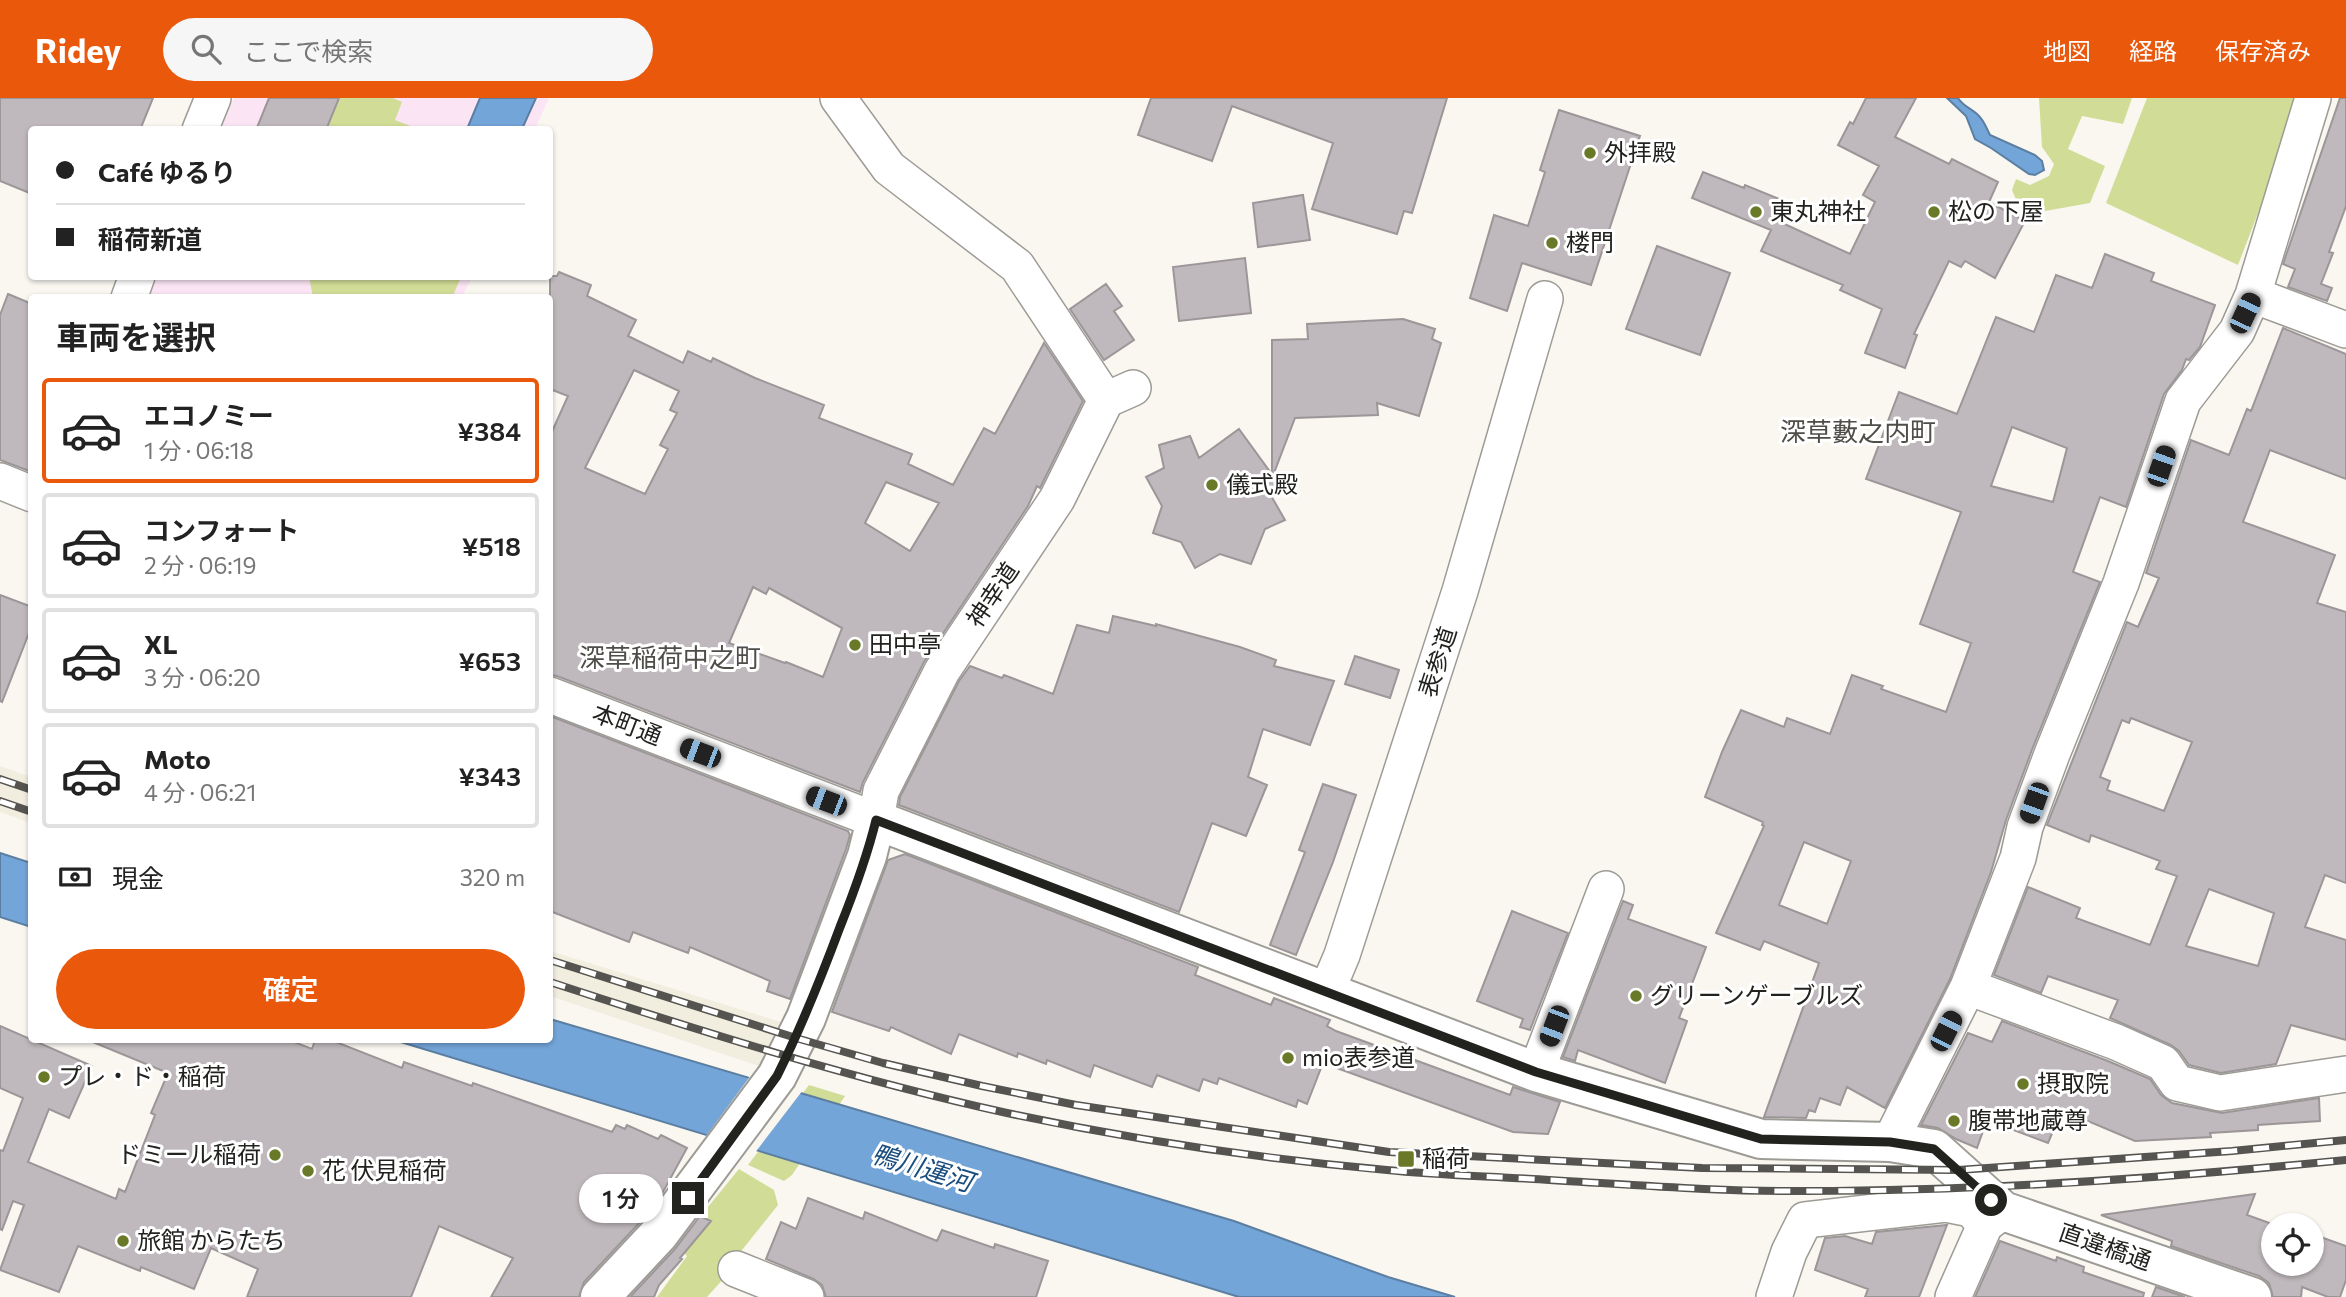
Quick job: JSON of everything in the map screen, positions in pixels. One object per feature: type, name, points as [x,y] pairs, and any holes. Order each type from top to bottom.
[{"type":"main road","name":"本町通","points":[[876,820],[1536,1072],[1761,1139],[1890,1142],[1934,1149],[1969,1180]]},
{"type":"main road","points":[[600,1297],[659,1234],[777,1076],[806,1018],[867,856],[876,820]]},
{"type":"main road","name":"直違橋通","points":[[1969,1180],[1994,1218],[2252,1297]]},
{"type":"street","points":[[202,126],[213,98]]},
{"type":"street","name":"神幸道","points":[[838,98],[889,168],[1017,266],[1120,394],[1057,499],[942,671],[881,790],[876,820]]},
{"type":"street","points":[[1890,1142],[1968,987],[2018,858],[2025,827],[2056,743],[2121,583],[2183,401],[2237,331],[2253,295],[2313,98]]},
{"type":"street","points":[[2253,295],[2346,330]]},
{"type":"street","name":"表参道","points":[[1326,993],[1342,955],[1460,591],[1514,414],[1541,313]]},
{"type":"street","points":[[0,481],[28,492]]},
{"type":"street","name":"本町通","points":[[553,696],[876,820]]},
{"type":"street","points":[[1536,1072],[1606,889]]},
{"type":"street","points":[[1968,987],[2116,1042],[2163,1063],[2177,1083],[2198,1088],[2220,1093],[2346,1074]]},
{"type":"street","points":[[1774,1297],[1789,1252],[1805,1220],[1946,1204],[1994,1218],[1953,1297]]},
{"type":"street","points":[[736,1269],[806,1297]]},
{"type":"shaded area","points":[[234,98],[549,98],[536,126],[222,126]]},
{"type":"shaded area","points":[[156,280],[470,280],[464,294],[150,294]]},
{"type":"shaded area","points":[[0,766],[28,776],[28,822],[0,812]]},
{"type":"shaded area","points":[[553,952],[784,1023],[759,1066],[553,997]]},
{"type":"green space","points":[[339,98],[393,98],[402,102],[395,120],[410,126],[328,126]]},
{"type":"green space","points":[[2039,98],[2132,98],[2123,124],[2082,116],[2068,149],[2105,166],[2090,203],[2034,213],[2017,202],[2012,190],[2016,179],[2030,185],[2049,176],[2054,164],[2042,147]]},
{"type":"green space","points":[[2147,98],[2299,98],[2287,138],[2238,265],[2106,203]]},
{"type":"green space","points":[[310,280],[460,280],[454,294],[312,294]]},
{"type":"green space","points":[[809,1085],[845,1096],[792,1175],[784,1181],[748,1165]]},
{"type":"green space","points":[[739,1169],[774,1190],[778,1205],[734,1260],[726,1276],[707,1297],[657,1297],[687,1256],[676,1246]]},
{"type":"water","points":[[480,98],[536,98],[523,126],[468,126]]},
{"type":"water","points":[[1947,98],[1958,98],[1977,114],[1990,135],[2035,155],[2042,161],[2044,170],[2035,175],[2029,174],[1975,139],[1966,116]]},
{"type":"water","points":[[0,853],[28,862],[28,926],[0,917]]},
{"type":"water","name":"鴨川運河","points":[[553,1020],[1234,1221],[1388,1277],[1455,1297],[1239,1297],[404,1043],[553,1043]]},
{"type":"pier","points":[[751,1075],[803,1090],[754,1154],[704,1139]]},
{"type":"building","points":[[0,98],[153,98],[142,126],[28,126],[28,192],[0,181]]},
{"type":"building","points":[[269,98],[339,98],[328,126],[258,126]]},
{"type":"building","points":[[1151,98],[1447,98],[1412,213],[1404,211],[1397,234],[1312,209],[1333,143],[1232,106],[1212,161],[1138,135]]},
{"type":"building","points":[[1866,98],[1916,98],[1895,137],[1949,164],[1952,159],[1998,182],[1989,202],[2025,221],[1995,278],[1965,261],[1961,267],[1949,261],[1914,334],[1917,335],[1905,368],[1865,353],[1882,309],[1840,290],[1843,285],[1761,251],[1771,230],[1692,198],[1703,172],[1744,188],[1745,185],[1789,203],[1780,222],[1850,254],[1875,202],[1863,195],[1879,166],[1838,145],[1850,122],[1853,124]]},
{"type":"building","points":[[2340,98],[2346,98],[2346,206],[2329,252],[2333,253],[2321,284],[2332,288],[2327,301],[2288,287],[2295,269],[2283,264]]},
{"type":"building","points":[[1559,110],[1640,136],[1591,285],[1522,263],[1507,311],[1470,298],[1494,215],[1528,226],[1545,172],[1540,170]]},
{"type":"building","points":[[1303,195],[1310,240],[1258,247],[1253,203]]},
{"type":"building","points":[[1657,246],[1730,273],[1700,355],[1626,329]]},
{"type":"building","points":[[2105,254],[2154,273],[2151,281],[2215,305],[2200,347],[2189,360],[2186,359],[2182,370],[2164,394],[2126,507],[2100,497],[2073,572],[2100,582],[2033,747],[2006,820],[1991,872],[1950,979],[1885,1108],[1847,1087],[1840,1105],[1820,1098],[1815,1112],[1809,1110],[1806,1118],[1764,1117],[1819,963],[1764,941],[1760,950],[1716,933],[1764,826],[1763,822],[1705,797],[1722,752],[1741,710],[1784,727],[1787,718],[1830,734],[1852,675],[1883,686],[1881,689],[1946,712],[1971,643],[1920,624],[1961,512],[1866,479],[1899,392],[1957,414],[1996,317],[2034,332],[2056,275],[2092,288]],"holes":[[[2012,427],[2067,448],[2053,502],[1991,486]],[[1804,842],[1851,861],[1827,924],[1779,905]]]},
{"type":"building","points":[[1245,258],[1251,313],[1179,321],[1173,267]]},
{"type":"building","points":[[559,272],[591,285],[587,296],[636,320],[628,336],[683,363],[688,351],[711,362],[713,358],[824,405],[819,418],[912,454],[908,464],[953,485],[984,428],[995,434],[1044,343],[1083,401],[1040,488],[1037,486],[1028,506],[924,662],[860,792],[553,675],[553,429],[568,396],[553,390],[553,294],[550,294],[550,280],[553,280],[553,276],[557,276]],"holes":[[[634,370],[679,391],[670,410],[677,413],[660,445],[668,449],[645,494],[585,468]],[[886,482],[939,503],[910,551],[865,523]],[[753,587],[766,594],[769,588],[842,628],[823,677],[729,643]]]},
{"type":"building","points":[[1106,284],[1122,306],[1114,311],[1134,340],[1104,360],[1070,309]]},
{"type":"building","points":[[8,294],[28,302],[28,470],[0,460],[0,315]]},
{"type":"building","points":[[1403,319],[1435,329],[1432,339],[1441,343],[1419,416],[1377,403],[1378,415],[1295,418],[1272,473],[1272,340],[1308,339],[1307,324]]},
{"type":"building","points":[[2283,328],[2346,354],[2346,479],[2270,450],[2243,522],[2335,555],[2317,603],[2346,612],[2346,883],[2325,875],[2305,927],[2346,940],[2346,1040],[2291,1025],[2276,1064],[2221,1073],[2189,1065],[2171,1045],[2110,1018],[2118,1000],[2048,976],[2041,993],[1994,975],[2028,887],[2080,908],[2076,918],[2150,945],[2177,876],[2156,869],[2160,861],[2091,835],[2089,842],[2047,825],[2127,622],[2138,627],[2159,578],[2146,573],[2191,440],[2229,455],[2247,409],[2251,411]],"holes":[[[2131,718],[2192,742],[2164,811],[2107,790],[2110,781],[2100,777],[2122,720],[2129,723]],[[2209,889],[2274,913],[2258,966],[2186,946]]]},
{"type":"building","name":"儀式殿","points":[[1239,429],[1276,480],[1270,494],[1285,520],[1265,529],[1251,564],[1220,554],[1195,568],[1181,542],[1153,533],[1162,506],[1146,477],[1164,468],[1159,445],[1190,436],[1199,458]]},
{"type":"building","points":[[0,595],[28,606],[28,635],[2,702]]},
{"type":"building","points":[[1113,616],[1156,624],[1240,647],[1276,660],[1274,666],[1334,681],[1310,745],[1263,729],[1248,777],[1267,785],[1246,836],[1212,823],[1179,912],[899,805],[900,797],[959,681],[970,666],[1002,678],[1004,675],[1053,694],[1077,625],[1109,633]]},
{"type":"building","points":[[1355,656],[1399,670],[1390,698],[1345,684]]},
{"type":"building","points":[[553,717],[848,831],[850,835],[790,999],[767,991],[770,981],[690,947],[688,953],[633,932],[629,942],[553,912]]},
{"type":"building","points":[[1323,784],[1356,795],[1296,955],[1270,945],[1305,852],[1299,850]]},
{"type":"building","points":[[905,854],[1198,967],[1195,975],[1271,1005],[1274,998],[1330,1020],[1327,1026],[1336,1031],[1510,1095],[1513,1087],[1560,1102],[1548,1134],[1513,1132],[1323,1063],[1307,1104],[1298,1100],[1296,1107],[1219,1078],[1217,1084],[1203,1079],[1199,1091],[1157,1075],[1152,1087],[1094,1065],[1090,1077],[1047,1060],[1046,1064],[1018,1053],[1017,1057],[959,1034],[951,1054],[891,1027],[889,1031],[832,1012],[888,860]]},
{"type":"building","points":[[1623,901],[1633,905],[1628,919],[1706,947],[1679,1018],[1687,1021],[1665,1083],[1578,1050],[1575,1061],[1563,1057]]},
{"type":"building","points":[[1512,911],[1568,933],[1530,1030],[1520,1027],[1523,1019],[1477,1001]]},
{"type":"building","points":[[2002,1021],[2150,1079],[2161,1095],[2172,1103],[2222,1113],[2319,1098],[2320,1121],[2258,1125],[2258,1130],[2210,1133],[2211,1137],[2135,1141],[2062,1110],[2048,1143],[1987,1120],[1977,1148],[1938,1128],[1921,1125],[1968,1033],[1992,1042]]},
{"type":"building","points":[[0,1026],[28,1038],[28,1043],[39,1043],[92,1066],[69,1118],[49,1109],[28,1162],[116,1199],[119,1189],[125,1192],[155,1115],[151,1113],[168,1073],[95,1043],[297,1043],[312,1049],[314,1043],[339,1043],[402,1068],[404,1062],[472,1086],[473,1083],[612,1132],[616,1125],[625,1129],[627,1125],[658,1139],[661,1135],[687,1148],[663,1192],[642,1220],[584,1282],[579,1297],[491,1297],[513,1258],[439,1226],[411,1297],[247,1297],[258,1269],[211,1248],[194,1289],[141,1267],[140,1271],[78,1246],[59,1292],[0,1270],[24,1205],[13,1201],[2,1230],[0,1229],[0,1150],[3,1151],[23,1098],[0,1088]]},
{"type":"building","points":[[2255,1194],[2247,1215],[2261,1220],[2261,1276],[2324,1276],[2324,1238],[2346,1246],[2346,1280],[2340,1297],[2328,1297],[2302,1287],[2301,1297],[2273,1297],[2269,1283],[2259,1276],[2171,1246],[2172,1241],[2101,1215]]},
{"type":"building","points":[[808,1198],[863,1219],[865,1212],[937,1241],[942,1230],[994,1248],[995,1244],[1048,1261],[1036,1297],[826,1297],[822,1285],[814,1279],[766,1259],[781,1222],[796,1229]]},
{"type":"building","points":[[700,1216],[711,1221],[659,1285],[654,1297],[630,1297],[675,1249]]},
{"type":"building","points":[[1947,1225],[1919,1297],[1865,1297],[1868,1289],[1815,1270],[1825,1238],[1845,1236],[1872,1244],[1876,1232]]},
{"type":"building","points":[[2000,1241],[2056,1261],[2057,1257],[2084,1267],[2083,1272],[2144,1293],[2143,1297],[1975,1297]]},
{"type":"building","points":[[2156,1287],[2185,1297],[2152,1297]]},
{"type":"railway","points":[[0,779],[28,789]]},
{"type":"railway","points":[[0,801],[28,811]]},
{"type":"railway","points":[[553,961],[796,1038],[883,1063],[982,1086],[1076,1105],[1389,1152],[1702,1168],[1958,1170],[2232,1151],[2346,1140]]},
{"type":"railway","points":[[553,983],[777,1053],[949,1100],[1148,1140],[1340,1165],[1423,1173],[1670,1187],[1807,1191],[1942,1189],[2077,1182],[2346,1160]]},
{"type":"place","name":"外拝殿","points":[[1590,153]]},
{"type":"place","name":"東丸神社","points":[[1756,212]]},
{"type":"place","name":"松の下屋","points":[[1934,212]]},
{"type":"place","name":"楼門","points":[[1552,243]]},
{"type":"place","name":"儀式殿","points":[[1212,485]]},
{"type":"place","name":"田中亭","points":[[855,645]]},
{"type":"place","name":"グリーンゲーブルズ","points":[[1636,996]]},
{"type":"place","name":"mio表参道","points":[[1288,1058]]},
{"type":"place","name":"プレ・ド・稲荷","points":[[44,1077]]},
{"type":"place","name":"摂取院","points":[[2023,1084]]},
{"type":"place","name":"腹帯地蔵尊","points":[[1954,1121]]},
{"type":"place","name":"ドミール稲荷","points":[[275,1155]]},
{"type":"place","name":"稲荷","points":[[1406,1159]]},
{"type":"place","name":"花 伏見稲荷","points":[[308,1171]]},
{"type":"place","name":"旅館 からたち","points":[[123,1241]]},
{"type":"district","name":"深草藪之内町","points":[[1858,432]]},
{"type":"district","name":"深草稲荷中之町","points":[[670,658]]},
{"type":"route","points":[[688,1198],[777,1076],[787,1057],[806,1018],[859,879],[876,820],[1536,1072],[1761,1139],[1890,1142],[1934,1149],[1991,1200]]}]
